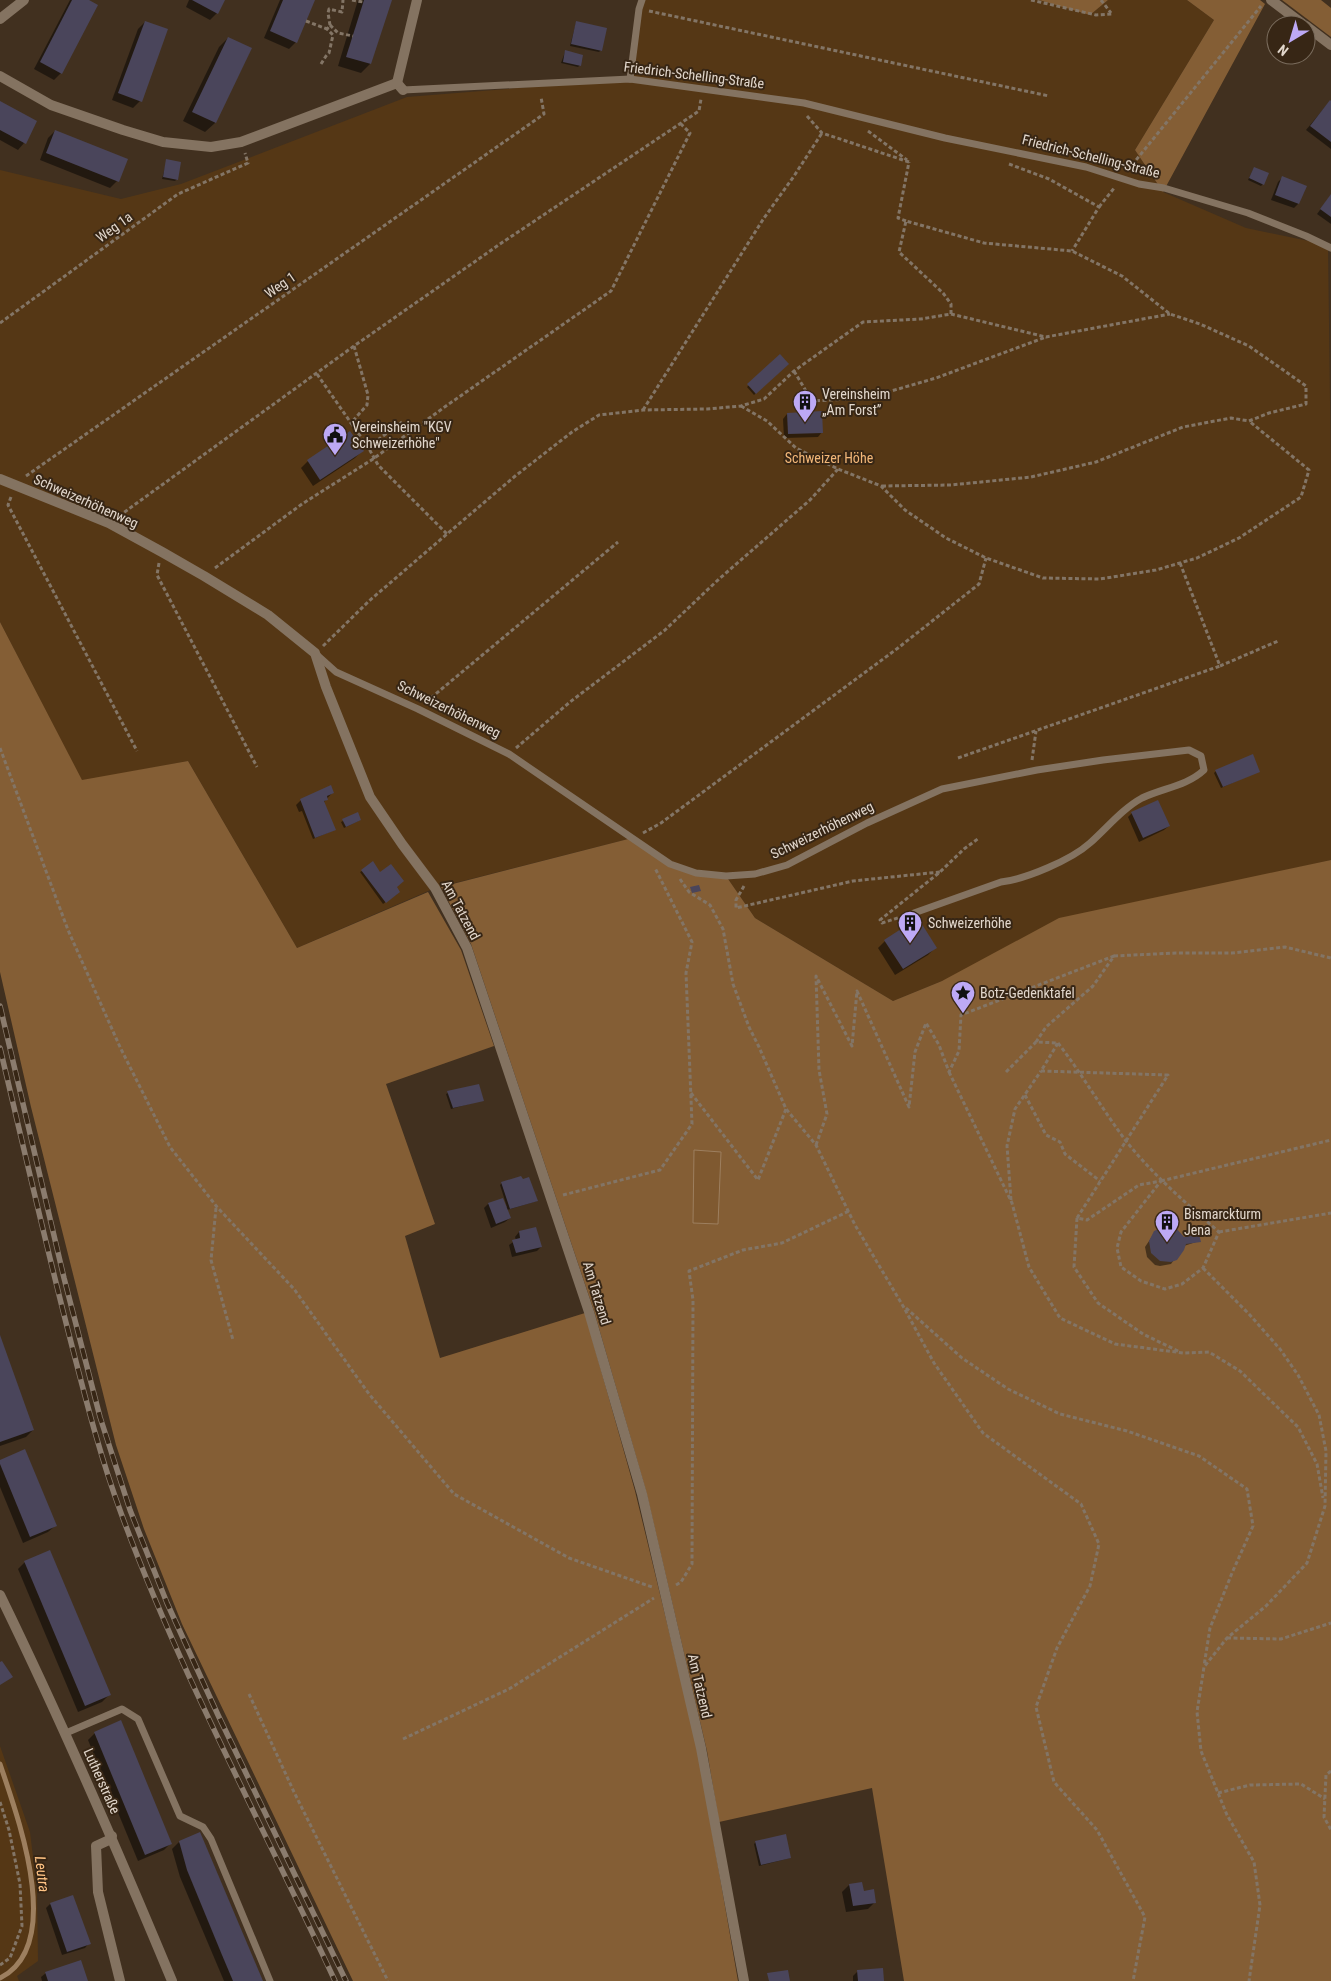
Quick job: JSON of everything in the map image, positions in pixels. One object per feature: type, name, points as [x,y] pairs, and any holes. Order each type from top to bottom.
[{"type":"street","points":[[0,19],[24,0]]},
{"type":"street","points":[[400,87],[417,0]]},
{"type":"street","points":[[1271,0],[1291,15]]},
{"type":"street","points":[[1316,34],[1331,45]]},
{"type":"street","name":"Friedrich-Schelling-Straße","points":[[0,76],[51,105],[123,130],[163,142],[211,147],[241,142],[400,87]]},
{"type":"street","name":"Schweizerhöhenweg","points":[[0,479],[108,523],[162,552],[268,615],[315,653]]},
{"type":"street","name":"Am Tatzend","points":[[315,653],[326,687],[370,797],[435,888],[466,948],[589,1312],[642,1494],[701,1748],[744,1981]]},
{"type":"street","name":"Lutherstraße","points":[[0,1595],[66,1733],[112,1836],[172,1981]]},
{"type":"street","points":[[112,1836],[109,1840],[96,1846],[98,1892],[120,1981]]},
{"type":"lane","points":[[630,79],[638,9],[642,0]]},
{"type":"lane","name":"Friedrich-Schelling-Straße","points":[[400,87],[630,79],[804,103],[945,138],[1086,167],[1139,184],[1164,188],[1248,213],[1331,248]]},
{"type":"lane","name":"Schweizerhöhenweg","points":[[315,653],[336,672],[418,709],[509,754],[670,864],[696,873],[726,876],[755,874],[787,865],[867,823],[942,789],[1103,760],[1189,750],[1201,756],[1204,770],[1195,778],[1142,799],[1121,814],[1089,844],[1074,855],[1016,881],[1000,882],[914,913]]},
{"type":"lane","points":[[66,1733],[122,1709],[138,1719],[180,1816],[203,1828],[210,1839],[270,1981]]},
{"type":"path","points":[[327,29],[330,25],[329,9],[342,12],[343,0]]},
{"type":"path","points":[[352,0],[364,2]]},
{"type":"path","points":[[1031,0],[1096,15],[1112,14],[1101,0]]},
{"type":"path","points":[[1072,251],[1099,207],[1266,0]]},
{"type":"path","points":[[638,9],[1049,96]]},
{"type":"path","points":[[306,21],[327,29],[333,35],[329,53],[321,64]]},
{"type":"path","points":[[330,25],[338,33],[353,36]]},
{"type":"path","name":"Weg 1","points":[[15,485],[544,114],[541,97]]},
{"type":"path","points":[[108,523],[354,346],[500,244],[699,110],[701,98]]},
{"type":"path","points":[[845,114],[909,162]]},
{"type":"path","points":[[204,576],[302,504],[373,458],[611,291],[690,133],[680,123]]},
{"type":"path","points":[[643,410],[764,218],[822,133],[909,162]]},
{"type":"path","points":[[909,162],[898,218],[984,242],[1072,251],[1122,276],[1170,314],[1200,324],[1249,346],[1306,386],[1306,404],[1269,413],[1249,421]]},
{"type":"path","points":[[1003,162],[1049,179],[1099,207]]},
{"type":"path","name":"Weg 1a","points":[[0,323],[178,194],[248,163]]},
{"type":"path","points":[[906,221],[899,252],[943,293],[951,304],[951,314]]},
{"type":"path","points":[[315,653],[369,601],[447,534],[572,432],[599,415],[643,410],[707,409],[741,406],[764,399],[794,370],[863,322],[922,319],[951,314],[1046,337]]},
{"type":"path","points":[[794,370],[812,401],[867,398],[936,378],[1046,337],[1170,314]]},
{"type":"path","points":[[351,423],[367,406],[368,395],[354,346]]},
{"type":"path","points":[[317,374],[368,447],[378,465],[447,534]]},
{"type":"path","points":[[741,406],[767,422],[796,448],[838,469],[881,486],[951,484],[1031,478],[1096,462],[1183,427],[1231,418],[1249,421],[1309,470],[1301,496],[1239,538],[1197,558],[1156,570],[1100,580],[1043,578],[986,558],[946,538],[905,510],[881,486]]},
{"type":"path","points":[[368,447],[402,422]]},
{"type":"path","points":[[509,754],[570,702],[665,630],[719,579],[810,500],[838,469]]},
{"type":"path","points":[[15,485],[8,504],[137,751]]},
{"type":"path","points":[[418,709],[618,542]]},
{"type":"path","points":[[162,552],[157,575],[258,767]]},
{"type":"path","points":[[632,838],[661,823],[898,648],[979,584],[986,558]]},
{"type":"path","points":[[1180,563],[1220,666]]},
{"type":"path","points":[[958,758],[1220,666],[1278,641]]},
{"type":"path","points":[[1030,772],[1036,731]]},
{"type":"path","points":[[0,748],[68,930],[120,1047],[170,1147],[216,1207],[294,1289],[369,1394],[454,1494],[569,1558],[664,1591]]},
{"type":"path","points":[[755,874],[742,888],[736,900],[736,908],[853,882],[940,872],[964,849],[979,838]]},
{"type":"path","points":[[552,1198],[660,1170],[692,1124],[686,973],[692,942],[654,867],[670,864],[688,892],[710,905],[723,929],[733,984],[749,1027],[786,1109],[816,1145],[849,1211],[904,1306],[934,1363],[984,1433],[1081,1504],[1099,1544],[1090,1586],[1057,1648],[1036,1707],[1054,1782],[1097,1830],[1145,1917],[1133,1981]]},
{"type":"path","points":[[950,1072],[958,1051],[961,1015],[1114,956],[1232,953],[1285,946],[1331,958]]},
{"type":"path","points":[[1006,1072],[1036,1042],[1046,1028],[1093,986],[1114,956]]},
{"type":"path","points":[[816,1145],[826,1114],[819,1070],[816,976],[852,1046],[857,991],[909,1107],[915,1052],[926,1023],[939,1045],[1012,1204]]},
{"type":"path","points":[[1036,1042],[1058,1043]]},
{"type":"path","points":[[1058,1043],[1014,1109],[1006,1146],[1012,1204],[1029,1267],[1060,1318],[1115,1344],[1183,1353],[1209,1352],[1240,1371],[1298,1427],[1317,1464],[1325,1506]]},
{"type":"path","points":[[1058,1043],[1126,1140],[1161,1181],[1219,1232]]},
{"type":"path","points":[[1041,1071],[1168,1075],[1078,1218],[1074,1267],[1098,1303],[1143,1334],[1183,1353]]},
{"type":"path","points":[[690,1092],[758,1180],[786,1109]]},
{"type":"path","points":[[1025,1095],[1046,1135],[1060,1142],[1065,1154],[1100,1181]]},
{"type":"path","points":[[1078,1218],[1087,1220],[1139,1184],[1161,1181],[1331,1140]]},
{"type":"path","points":[[1161,1181],[1121,1232],[1117,1248],[1121,1266],[1141,1281],[1165,1289],[1182,1284],[1204,1268],[1219,1232]]},
{"type":"path","points":[[216,1207],[211,1260],[233,1340]]},
{"type":"path","points":[[403,1739],[509,1690],[681,1582],[692,1564],[693,1300],[689,1271],[743,1250],[782,1243],[849,1211]]},
{"type":"path","points":[[1219,1232],[1331,1212]]},
{"type":"path","points":[[1204,1268],[1280,1349],[1298,1375],[1319,1415],[1326,1451],[1325,1506],[1308,1563],[1266,1606],[1227,1638],[1204,1667]]},
{"type":"path","points":[[904,1306],[962,1358],[1008,1389],[1060,1414],[1127,1431],[1199,1456],[1247,1489],[1253,1526],[1210,1628],[1197,1712],[1200,1751],[1227,1816],[1254,1862],[1260,1905],[1249,1981]]},
{"type":"path","points":[[1227,1638],[1281,1639],[1331,1623]]},
{"type":"path","points":[[249,1694],[294,1792],[388,1981]]},
{"type":"path","points":[[1331,1771],[1326,1775],[1324,1817],[1331,1830]]},
{"type":"path","points":[[1218,1793],[1250,1785],[1301,1784],[1325,1799]]},
{"type":"path","points":[[0,1802],[9,1830],[20,1884],[22,1926],[10,1958],[0,1965]]},
{"type":"green space","name":"Schweizer Höhe","points":[[642,0],[1039,0],[1090,15],[1108,0],[1187,0],[1214,20],[1135,150],[1163,192],[1246,228],[1328,245],[1331,479],[1331,860],[1251,878],[942,981],[893,1001],[755,918],[726,876],[696,873],[670,864],[632,838],[435,888],[297,948],[188,761],[82,781],[0,622],[0,170],[121,199],[181,184],[407,97],[630,79]]},
{"type":"green space","points":[[0,1746],[30,1832],[37,1890],[38,1961],[17,1976],[19,1981],[0,1981]]},
{"type":"shaded area","points":[[1039,0],[1108,0],[1090,15]]},
{"type":"shaded area","points":[[1187,0],[1260,0],[1265,4],[1163,192],[1135,150],[1214,20]]},
{"type":"shaded area","points":[[1282,0],[1321,0],[1331,8],[1331,37],[1316,26],[1316,15],[1302,15]]},
{"type":"shaded area","points":[[0,622],[82,780],[188,761],[297,948],[428,892],[461,950],[494,1046],[386,1084],[435,1224],[405,1236],[440,1358],[585,1313],[635,1491],[698,1751],[738,1981],[353,1981],[182,1624],[144,1529],[116,1445],[31,1107],[0,972]]},
{"type":"shaded area","points":[[632,838],[670,864],[696,873],[726,876],[755,918],[893,1001],[942,981],[1059,918],[1331,860],[1331,1981],[904,1981],[872,1788],[719,1822],[707,1751],[646,1491],[594,1311],[471,944],[441,887]]},
{"type":"shaded area","points":[[694,1150],[721,1152],[718,1224],[693,1223]]},
{"type":"building","points":[[72,0],[89,0],[98,5],[62,74],[40,62]]},
{"type":"building","points":[[192,0],[225,0],[218,14]]},
{"type":"building","points":[[283,0],[315,0],[297,43],[270,31]]},
{"type":"building","points":[[364,0],[392,0],[371,64],[346,57]]},
{"type":"building","points":[[145,21],[168,29],[142,102],[118,93]]},
{"type":"building","points":[[576,21],[607,28],[602,51],[571,44]]},
{"type":"building","points":[[228,37],[252,48],[216,123],[192,112]]},
{"type":"building","points":[[565,50],[583,55],[581,66],[563,62]]},
{"type":"building","points":[[0,101],[37,121],[26,144],[0,130]]},
{"type":"building","points":[[1331,101],[1331,142],[1310,126]]},
{"type":"building","points":[[55,130],[128,159],[119,182],[46,153]]},
{"type":"building","points":[[166,159],[181,162],[178,180],[163,177]]},
{"type":"building","points":[[1254,167],[1269,173],[1264,185],[1249,178]]},
{"type":"building","points":[[1282,176],[1307,186],[1299,204],[1275,195]]},
{"type":"building","points":[[1331,194],[1331,217],[1320,209]]},
{"type":"building","points":[[780,354],[789,364],[756,394],[747,384]]},
{"type":"building","name":"Vereinsheim „Am Forst”","points":[[822,411],[823,433],[788,434],[787,413]]},
{"type":"building","name":"Vereinsheim \"KGV Schweizerhöhe\"","points":[[350,431],[364,451],[320,480],[307,460]]},
{"type":"building","points":[[1253,754],[1260,772],[1223,787],[1215,770]]},
{"type":"building","points":[[331,785],[334,793],[327,796],[328,800],[324,801],[336,830],[315,838],[300,799]]},
{"type":"building","points":[[1158,800],[1170,826],[1143,838],[1131,812]]},
{"type":"building","points":[[358,812],[361,820],[346,827],[342,819]]},
{"type":"building","points":[[373,861],[380,872],[391,864],[404,881],[397,887],[400,892],[386,903],[361,870]]},
{"type":"building","points":[[699,885],[701,891],[692,893],[690,887]]},
{"type":"building","name":"Schweizerhöhe","points":[[918,918],[937,948],[903,969],[884,940]]},
{"type":"building","points":[[479,1084],[484,1101],[453,1108],[447,1091]]},
{"type":"building","points":[[521,1176],[523,1179],[529,1177],[538,1201],[510,1209],[501,1182]]},
{"type":"building","points":[[503,1198],[511,1218],[496,1224],[488,1203]]},
{"type":"building","name":"Bismarckturm Jena","points":[[1165,1226],[1176,1228],[1184,1237],[1199,1234],[1201,1242],[1186,1244],[1177,1260],[1171,1262],[1160,1261],[1151,1253],[1149,1241],[1154,1231]]},
{"type":"building","points":[[536,1227],[542,1247],[516,1253],[512,1240],[520,1238],[519,1231]]},
{"type":"building","points":[[0,1335],[34,1430],[0,1442]]},
{"type":"building","points":[[25,1449],[57,1526],[30,1537],[0,1464],[0,1460]]},
{"type":"building","points":[[50,1550],[111,1695],[85,1706],[24,1561]]},
{"type":"building","points":[[2,1661],[13,1677],[0,1685],[0,1662]]},
{"type":"building","points":[[121,1720],[172,1844],[145,1855],[94,1732]]},
{"type":"building","points":[[200,1832],[263,1981],[233,1981],[222,1955],[187,1870],[179,1841]]},
{"type":"building","points":[[786,1834],[791,1858],[761,1865],[755,1841]]},
{"type":"building","points":[[862,1882],[864,1891],[874,1889],[876,1903],[853,1906],[849,1884]]},
{"type":"building","points":[[73,1895],[91,1944],[67,1952],[50,1903]]},
{"type":"building","points":[[81,1960],[88,1981],[48,1981],[45,1972]]},
{"type":"building","points":[[883,1968],[884,1981],[858,1981],[857,1970]]},
{"type":"building","points":[[788,1970],[790,1981],[769,1981],[767,1973]]},
{"type":"waterway","name":"Leutra","points":[[0,1764],[25,1845],[31,1878],[33,1909],[30,1938],[20,1961],[0,1978]]},
{"type":"railway","points":[[0,1006],[64,1278],[100,1417],[130,1510],[167,1603],[218,1715],[346,1981]]},
{"type":"railway","points":[[0,1048],[78,1370],[101,1452],[121,1513],[169,1632],[335,1981]]},
{"type":"place","name":"Vereinsheim „Am Forst”","points":[[805,423]]},
{"type":"place","name":"Vereinsheim \"KGV Schweizerhöhe\"","points":[[335,456]]},
{"type":"place","name":"Schweizerhöhe","points":[[910,944]]},
{"type":"place","name":"Botz-Gedenktafel","points":[[963,1014]]},
{"type":"place","name":"Bismarckturm Jena","points":[[1167,1243]]}]
